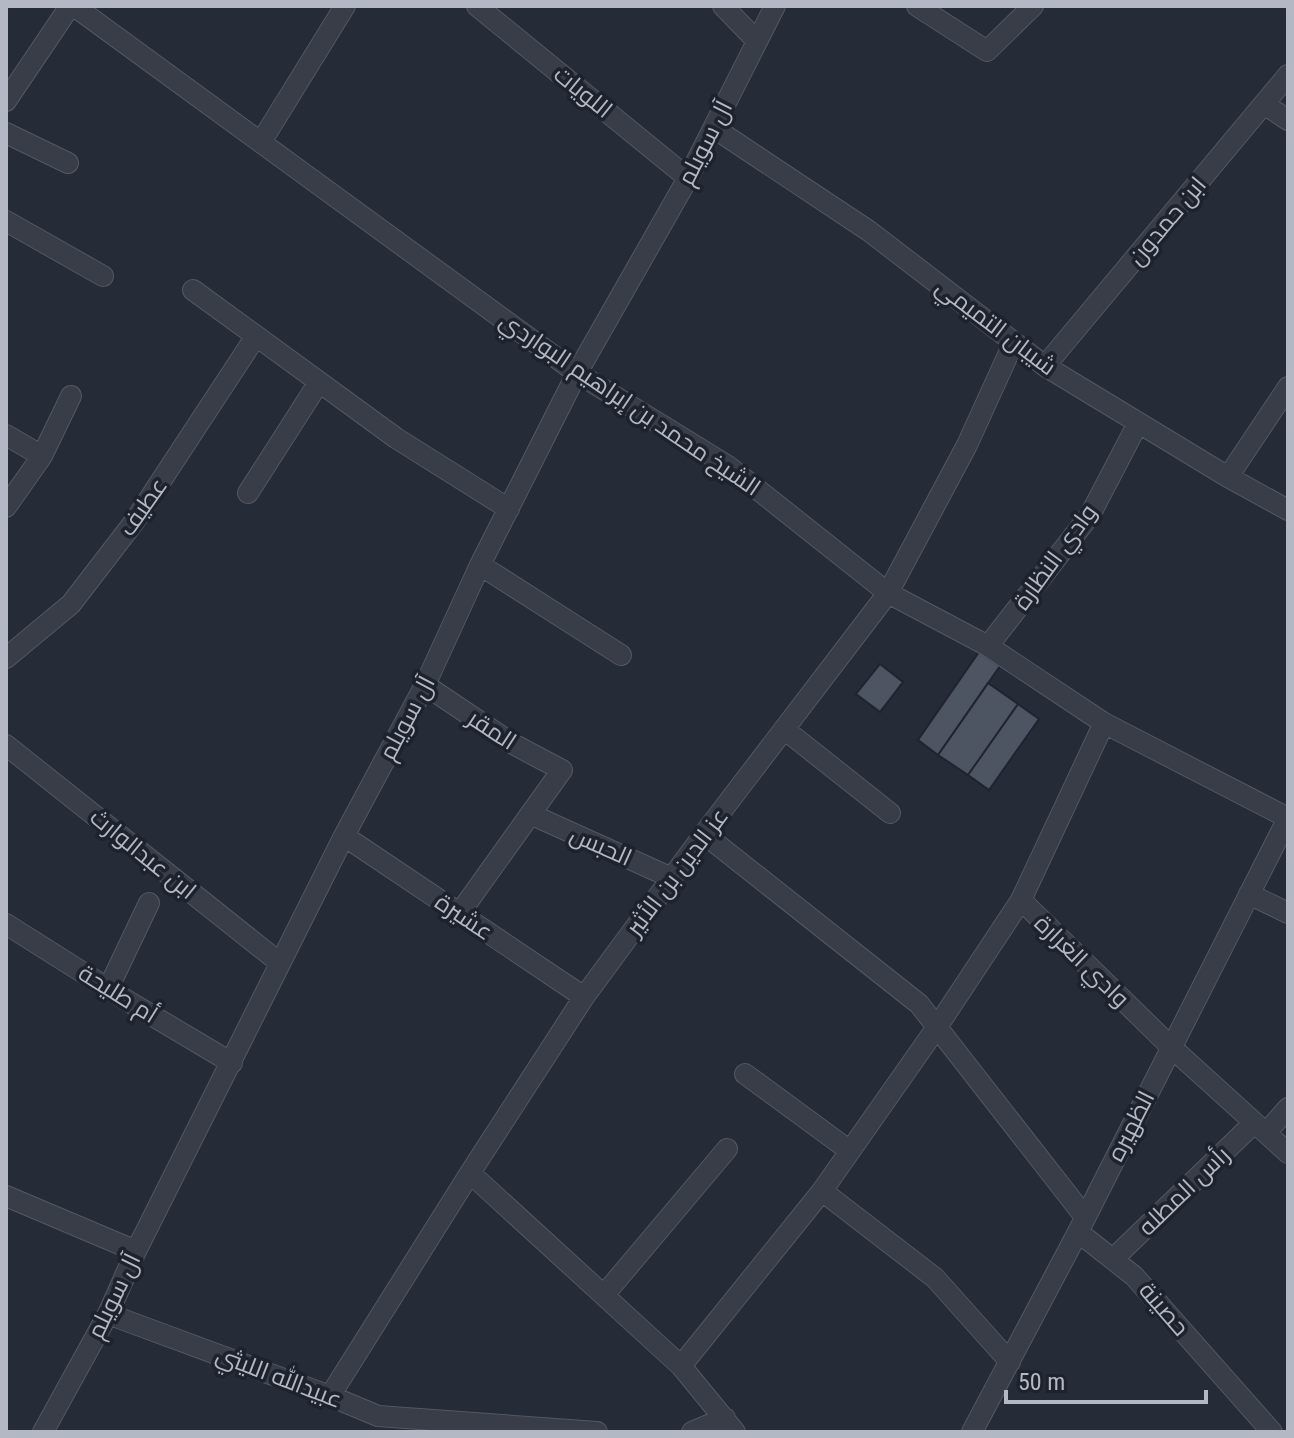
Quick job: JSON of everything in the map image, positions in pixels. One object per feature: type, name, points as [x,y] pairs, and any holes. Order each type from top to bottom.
[{"type":"street","points":[[6,101],[72,6]]},
{"type":"street","name":"الشيخ محمد بن إبراهيم البواردي","points":[[72,6],[577,373],[728,466],[888,593],[988,646],[1104,723],[1288,818]]},
{"type":"street","points":[[261,142],[345,6]]},
{"type":"street","name":"اللويات","points":[[477,6],[688,178]]},
{"type":"street","points":[[723,6],[757,41]]},
{"type":"street","name":"آل سويلم","points":[[43,1432],[108,1314],[136,1251],[344,836],[425,685],[480,565],[577,373],[688,178],[775,6]]},
{"type":"street","points":[[917,6],[987,51],[1033,6]]},
{"type":"street","name":"ابن حمدون","points":[[1045,366],[1288,75]]},
{"type":"street","points":[[1264,104],[1288,120]]},
{"type":"street","name":"شيبان التميمي","points":[[714,128],[869,231],[1045,366],[1288,510]]},
{"type":"street","points":[[6,133],[68,163]]},
{"type":"street","points":[[6,221],[103,276]]},
{"type":"street","points":[[193,290],[396,438],[509,509]]},
{"type":"street","name":"عطيف","points":[[6,658],[71,604],[134,522],[256,336]]},
{"type":"street","name":"عز الدين بن الأثير","points":[[330,1396],[584,997],[888,593],[967,445],[1013,344]]},
{"type":"street","points":[[248,493],[319,382]]},
{"type":"street","points":[[1228,477],[1288,387]]},
{"type":"street","points":[[6,507],[42,456],[71,396]]},
{"type":"street","name":"وادي النظارة","points":[[988,646],[1090,515],[1138,423]]},
{"type":"street","points":[[6,435],[42,456]]},
{"type":"street","points":[[480,565],[621,655]]},
{"type":"street","name":"المقر","points":[[425,685],[513,744],[562,770],[530,814]]},
{"type":"street","name":"وادي الغرارة","points":[[1104,723],[1021,900],[1171,1047],[1288,1153]]},
{"type":"street","points":[[784,729],[890,813]]},
{"type":"street","name":"ابن عبدالوارث","points":[[6,745],[280,963]]},
{"type":"street","points":[[459,914],[530,814]]},
{"type":"street","name":"الحبس","points":[[530,814],[672,878]]},
{"type":"street","name":"الظهيره","points":[[972,1432],[1288,818]]},
{"type":"street","name":"حصينة","points":[[704,834],[919,1004],[1081,1224],[1113,1259],[1134,1276],[1272,1432]]},
{"type":"street","name":"عشيرة","points":[[344,836],[584,997]]},
{"type":"street","points":[[1249,894],[1288,913]]},
{"type":"street","points":[[681,1366],[822,1191],[1021,900]]},
{"type":"street","points":[[108,989],[149,903]]},
{"type":"street","name":"أم طليحة","points":[[6,924],[232,1063]]},
{"type":"street","points":[[745,1074],[850,1151]]},
{"type":"street","name":"رأس المطله","points":[[1113,1259],[1260,1128],[1288,1108]]},
{"type":"street","points":[[604,1295],[727,1149]]},
{"type":"street","points":[[470,1173],[681,1366],[730,1425],[692,1432]]},
{"type":"street","points":[[822,1191],[935,1278],[1010,1362]]},
{"type":"street","points":[[6,1196],[136,1251]]},
{"type":"street","name":"عبيدالله الليثي","points":[[108,1314],[330,1396],[376,1424],[597,1432]]},
{"type":"building","points":[[979,652],[1000,666],[938,755],[918,740]]},
{"type":"building","points":[[880,664],[903,682],[880,712],[856,694]]},
{"type":"building","points":[[988,683],[1018,704],[968,775],[938,755]]},
{"type":"building","points":[[1018,704],[1039,719],[989,790],[968,775]]}]
